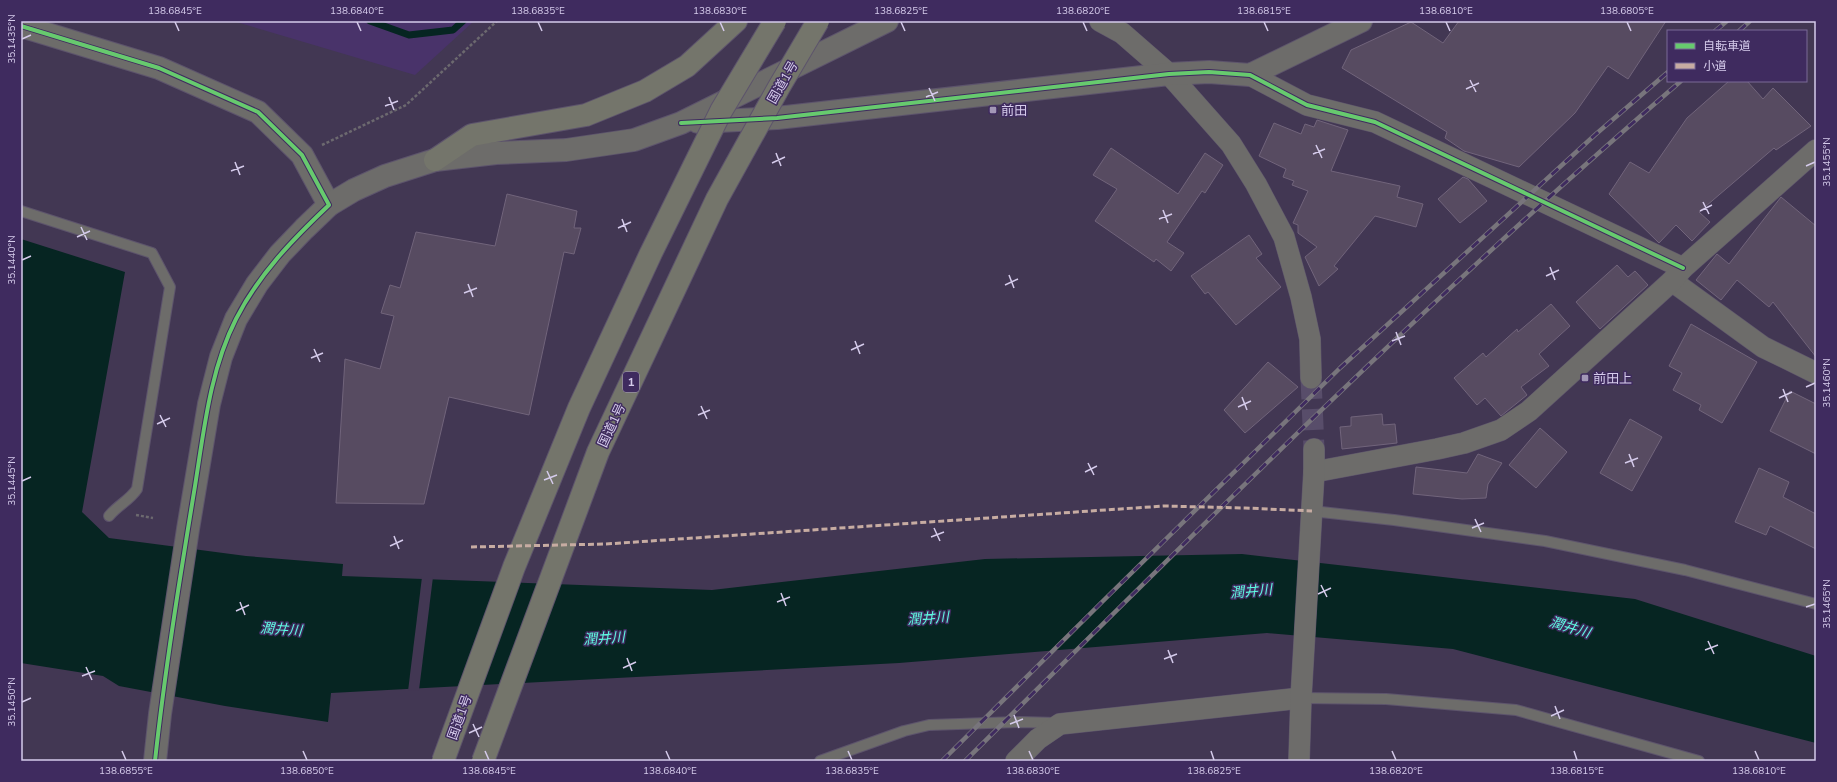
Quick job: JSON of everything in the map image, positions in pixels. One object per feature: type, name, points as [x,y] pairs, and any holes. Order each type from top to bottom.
[{"type":"highway","points":[[435,160],[472,136],[586,115],[645,91],[687,66],[736,21]]},
{"type":"highway","name":"国道1号","points":[[443,761],[514,567],[579,408],[651,253],[721,111],[776,21]]},
{"type":"highway","name":"国道1号","points":[[483,761],[598,452],[717,199],[778,87],[818,21]]},
{"type":"street","points":[[155,761],[160,714],[188,529],[209,404],[221,357],[236,319],[256,284],[280,254],[329,205],[354,190],[385,176],[435,160],[496,153],[566,150],[606,146],[634,140],[681,123],[887,21]]},
{"type":"street","points":[[1100,21],[1122,33],[1169,74],[1231,144],[1256,184],[1284,237],[1301,297],[1310,339],[1312,378]]},
{"type":"street","points":[[1250,75],[1361,21]]},
{"type":"street","points":[[21,26],[159,68],[258,112],[302,154],[329,205]]},
{"type":"street","points":[[681,123],[777,118],[1169,74],[1209,72],[1250,75],[1307,105],[1375,122],[1678,274],[1763,347],[1816,374]]},
{"type":"street","points":[[1314,472],[1437,450],[1464,443],[1501,430],[1528,411],[1816,150]]},
{"type":"street","points":[[1299,761],[1314,449]]},
{"type":"street","points":[[1016,761],[1038,739],[1060,724],[1301,698]]},
{"type":"lane","points":[[21,212],[152,253],[170,287],[137,490],[132,497],[116,507],[110,516]]},
{"type":"lane","points":[[1312,511],[1545,541],[1685,570],[1816,604]]},
{"type":"lane","points":[[1301,698],[1386,698],[1516,710],[1699,761]]},
{"type":"lane","points":[[820,761],[904,731],[929,725],[1020,722],[1060,724]]},
{"type":"path","points":[[302,154],[406,104],[497,21]]},
{"type":"path","points":[[130,514],[153,518]]},
{"type":"shaded area","points":[[233,21],[474,21],[415,75]]},
{"type":"water","name":"潤井川","points":[[21,239],[125,272],[82,512],[109,538],[246,556],[343,564],[342,576],[712,590],[985,559],[1242,554],[1635,599],[1816,656],[1816,743],[1453,649],[1267,633],[899,663],[331,693],[328,722],[225,706],[119,686],[103,676],[21,663]]},
{"type":"pier","points":[[422,577],[433,577],[419,690],[408,691]]},
{"type":"building","points":[[1459,21],[1666,21],[1628,79],[1608,66],[1575,113],[1519,167],[1464,151],[1445,138],[1447,132],[1342,68],[1351,50],[1411,22],[1443,43]]},
{"type":"building","points":[[1728,82],[1748,82],[1763,99],[1773,88],[1811,126],[1776,150],[1774,148],[1699,212],[1710,222],[1692,241],[1676,225],[1659,243],[1609,194],[1630,162],[1649,173],[1687,118]]},
{"type":"building","points":[[1317,120],[1348,130],[1331,171],[1400,186],[1397,197],[1423,204],[1416,227],[1375,216],[1334,266],[1338,269],[1319,286],[1305,257],[1317,247],[1298,233],[1298,225],[1293,223],[1308,191],[1292,185],[1294,181],[1283,177],[1286,169],[1259,156],[1274,123],[1301,134],[1305,124],[1314,127]]},
{"type":"building","points":[[1111,148],[1178,194],[1205,153],[1223,165],[1205,193],[1202,191],[1167,242],[1184,253],[1171,271],[1156,259],[1154,262],[1095,221],[1117,189],[1093,175]]},
{"type":"building","points":[[1463,177],[1468,179],[1487,201],[1460,223],[1438,199]]},
{"type":"building","points":[[507,194],[577,211],[574,228],[581,228],[574,254],[564,252],[529,415],[449,397],[424,504],[336,503],[345,359],[380,369],[394,316],[381,313],[390,285],[400,288],[416,232],[495,246]]},
{"type":"building","points":[[1781,197],[1816,226],[1816,357],[1773,302],[1769,307],[1737,280],[1721,300],[1696,280],[1717,254],[1729,264]]},
{"type":"building","points":[[1249,235],[1262,254],[1256,258],[1281,287],[1236,325],[1208,292],[1205,294],[1191,276]]},
{"type":"building","points":[[1617,265],[1628,277],[1635,271],[1648,285],[1600,329],[1576,302]]},
{"type":"building","points":[[1551,304],[1570,326],[1539,354],[1549,366],[1521,387],[1527,395],[1501,416],[1485,398],[1477,405],[1454,378],[1483,353],[1486,357],[1517,329],[1518,332]]},
{"type":"building","points":[[1691,324],[1757,362],[1722,423],[1699,410],[1701,405],[1673,390],[1682,373],[1669,366]]},
{"type":"building","points":[[1268,362],[1298,387],[1245,433],[1224,410]]},
{"type":"building","points":[[1790,391],[1816,404],[1816,454],[1770,431]]},
{"type":"building","points":[[1382,414],[1383,425],[1395,424],[1397,443],[1342,449],[1340,427],[1351,426],[1351,417]]},
{"type":"building","points":[[1630,419],[1662,437],[1632,491],[1600,473]]},
{"type":"building","points":[[1540,428],[1567,452],[1536,488],[1509,465]]},
{"type":"building","points":[[1478,454],[1502,463],[1488,484],[1486,498],[1462,499],[1413,494],[1416,467],[1467,473]]},
{"type":"building","points":[[1759,468],[1789,482],[1783,497],[1816,514],[1816,549],[1770,526],[1766,535],[1735,522]]},
{"type":"waterway","points":[[370,21],[409,35],[453,30],[463,21]]},
{"type":"tunnel","points":[[1311,378],[1314,449]]},
{"type":"railway","points":[[1716,30],[1727,21]]},
{"type":"railway","points":[[1740,30],[1750,21]]},
{"type":"railway","points":[[942,761],[1340,368],[1596,134],[1667,73]]},
{"type":"railway","points":[[965,761],[1140,587],[1406,329],[1588,162],[1680,82]]},
{"type":"marked path","points":[[471,547],[606,544],[1164,506],[1312,511]]},
{"type":"cycle path","points":[[21,26],[159,68],[258,112],[302,155],[329,205],[290,244],[255,287],[236,319],[220,359],[209,401],[202,443],[173,623],[155,761]]},
{"type":"cycle path","points":[[681,123],[777,118],[1169,74],[1209,72],[1250,75],[1307,105],[1375,122],[1683,268]]},
{"type":"place","name":"前田","points":[[993,110]]},
{"type":"place","name":"前田上","points":[[1585,378]]}]
